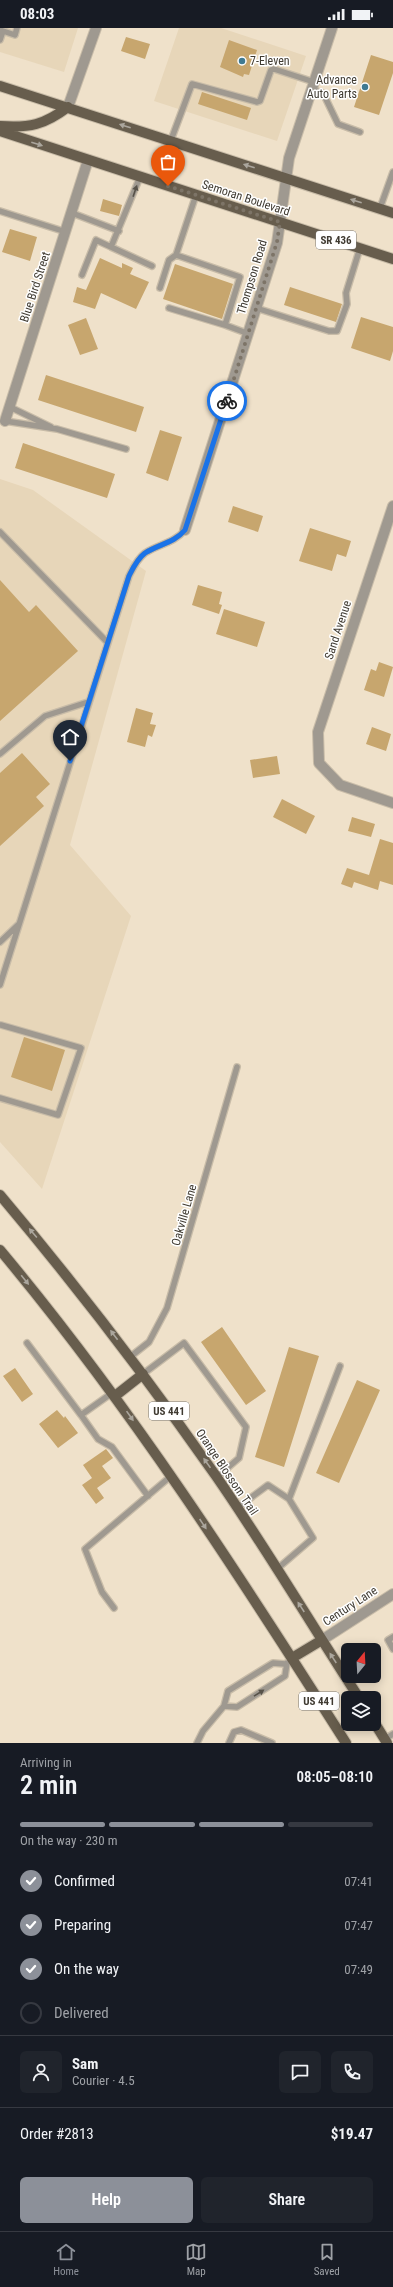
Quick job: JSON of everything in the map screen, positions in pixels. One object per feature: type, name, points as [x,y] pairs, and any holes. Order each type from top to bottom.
[{"type":"main road","points":[[0,86],[393,213]]},
{"type":"main road","points":[[0,126],[23,128],[38,125],[53,119],[68,107]]},
{"type":"main road","name":"Semoran Boulevard","points":[[0,132],[393,259]]},
{"type":"main road","name":"Orange Blossom Trail","points":[[0,1195],[94,1310],[143,1374],[217,1477],[355,1691]]},
{"type":"main road","name":"US 441","points":[[0,1250],[114,1394],[171,1476],[288,1661],[346,1743]]},
{"type":"main road","points":[[114,1394],[143,1374]]},
{"type":"main road","points":[[288,1661],[322,1640]]},
{"type":"main road","points":[[381,1730],[388,1739]]},
{"type":"street","points":[[68,107],[96,28]]},
{"type":"street","name":"Thompson Road","points":[[185,530],[277,242],[289,158],[332,28]]},
{"type":"street","name":"Blue Bird Street","points":[[5,421],[88,160]]},
{"type":"street","name":"Sand Avenue","points":[[393,506],[318,732],[319,763],[340,785],[393,803]]},
{"type":"street","name":"Century Lane","points":[[322,1640],[392,1596]]},
{"type":"lane","points":[[0,40],[1,31],[15,35],[17,28]]},
{"type":"lane","points":[[171,140],[192,84],[258,102],[260,101],[271,70],[274,69],[312,85],[323,93],[338,124],[360,132]]},
{"type":"lane","points":[[380,208],[393,172]]},
{"type":"lane","points":[[111,247],[119,231],[140,177]]},
{"type":"lane","points":[[160,288],[169,260],[176,255],[196,195]]},
{"type":"lane","points":[[0,211],[66,232]]},
{"type":"lane","points":[[72,213],[119,231]]},
{"type":"lane","points":[[82,275],[96,240],[152,266]]},
{"type":"lane","points":[[256,308],[329,331],[337,331],[347,304],[346,293],[360,248]]},
{"type":"lane","points":[[176,255],[240,277],[225,325]]},
{"type":"lane","points":[[169,308],[225,325],[248,334]]},
{"type":"lane","points":[[10,407],[57,429]]},
{"type":"lane","points":[[5,421],[57,429],[126,449]]},
{"type":"lane","points":[[0,985],[107,642],[135,563],[145,553],[178,538],[185,530]]},
{"type":"lane","points":[[0,532],[107,642]]},
{"type":"lane","points":[[0,754],[45,716],[88,702]]},
{"type":"lane","points":[[0,942],[20,923]]},
{"type":"lane","points":[[0,1025],[81,1048],[58,1115],[0,1098]]},
{"type":"lane","name":"Oakville Lane","points":[[130,1357],[149,1342],[167,1308],[237,1067]]},
{"type":"lane","points":[[27,1343],[98,1439],[112,1447],[148,1496]]},
{"type":"lane","points":[[143,1374],[184,1344],[246,1427],[239,1458],[217,1477]]},
{"type":"lane","points":[[289,1499],[340,1366]]},
{"type":"lane","points":[[81,1415],[114,1394]]},
{"type":"lane","points":[[114,1608],[102,1592],[85,1549],[171,1476]]},
{"type":"lane","points":[[237,1508],[268,1485],[289,1499],[313,1538],[277,1569]]},
{"type":"lane","points":[[393,1637],[388,1640],[393,1648]]},
{"type":"lane","points":[[196,1743],[203,1731],[224,1706],[228,1691],[273,1663],[288,1661],[285,1676],[237,1707],[224,1706]]},
{"type":"lane","points":[[229,1743],[234,1732],[241,1730],[272,1743]]},
{"type":"shaded area","points":[[0,28],[78,28],[64,72],[0,52]]},
{"type":"shaded area","points":[[179,28],[221,28],[306,56],[277,141],[154,101]]},
{"type":"shaded area","points":[[0,479],[33,490],[146,571],[70,845],[131,916],[42,1189],[0,1142]]},
{"type":"building","points":[[126,37],[150,44],[145,59],[121,51]]},
{"type":"building","points":[[229,40],[257,50],[249,75],[244,74],[243,77],[220,67]]},
{"type":"building","points":[[371,55],[393,62],[393,73],[379,115],[354,107]]},
{"type":"building","points":[[202,92],[251,108],[247,120],[198,104]]},
{"type":"building","points":[[103,199],[122,205],[119,216],[100,211]]},
{"type":"building","points":[[10,229],[37,237],[30,261],[2,252]]},
{"type":"building","points":[[100,258],[122,268],[122,263],[133,268],[130,274],[149,282],[136,309],[101,293],[95,309],[73,302],[77,287],[86,290]]},
{"type":"building","points":[[175,264],[233,284],[222,319],[163,299]]},
{"type":"building","points":[[290,287],[342,304],[336,322],[284,305]]},
{"type":"building","points":[[361,317],[393,327],[393,351],[390,361],[351,348]]},
{"type":"building","points":[[86,318],[98,349],[80,355],[68,325]]},
{"type":"building","points":[[46,375],[144,407],[136,432],[38,400]]},
{"type":"building","points":[[160,430],[182,437],[168,481],[146,473]]},
{"type":"building","points":[[23,443],[115,474],[107,498],[15,468]]},
{"type":"building","points":[[233,506],[263,516],[258,532],[228,522]]},
{"type":"building","points":[[310,528],[351,541],[346,557],[337,554],[332,571],[299,561]]},
{"type":"building","points":[[0,580],[29,612],[36,605],[78,651],[0,721]]},
{"type":"building","points":[[198,585],[222,592],[219,604],[222,605],[219,614],[192,605]]},
{"type":"building","points":[[224,609],[265,622],[257,647],[216,634]]},
{"type":"building","points":[[379,662],[393,667],[384,697],[364,690],[371,669],[376,671]]},
{"type":"building","points":[[136,708],[153,713],[150,724],[156,725],[152,737],[148,735],[145,747],[127,742]]},
{"type":"building","points":[[372,727],[391,734],[386,751],[366,744]]},
{"type":"building","points":[[22,753],[50,784],[36,797],[44,806],[0,846],[0,773]]},
{"type":"building","points":[[277,756],[280,774],[253,778],[250,760]]},
{"type":"building","points":[[282,799],[315,816],[306,834],[273,817]]},
{"type":"building","points":[[352,817],[375,824],[371,837],[348,831]]},
{"type":"building","points":[[380,839],[393,843],[393,885],[380,881],[378,890],[354,882],[352,888],[341,884],[347,868],[369,875]]},
{"type":"building","points":[[24,1037],[65,1050],[52,1091],[11,1077]]},
{"type":"building","points":[[222,1327],[266,1391],[246,1405],[201,1342]]},
{"type":"building","points":[[289,1347],[319,1356],[284,1467],[255,1457]]},
{"type":"building","points":[[15,1368],[33,1394],[22,1402],[3,1376]]},
{"type":"building","points":[[357,1380],[380,1390],[339,1483],[316,1473]]},
{"type":"building","points":[[57,1410],[64,1418],[65,1416],[78,1433],[58,1448],[39,1424]]},
{"type":"building","points":[[106,1449],[113,1458],[102,1466],[111,1478],[97,1488],[104,1498],[96,1504],[82,1485],[92,1478],[83,1465]]},
{"type":"way so far","points":[[168,186],[280,222],[277,242],[227,401]]},
{"type":"place","name":"7-Eleven","points":[[242,61]]},
{"type":"place","name":"Advance Auto Parts","points":[[365,87]]},
{"type":"route","points":[[70,761],[129,576],[135,563],[145,553],[178,538],[185,530],[227,401]]}]
